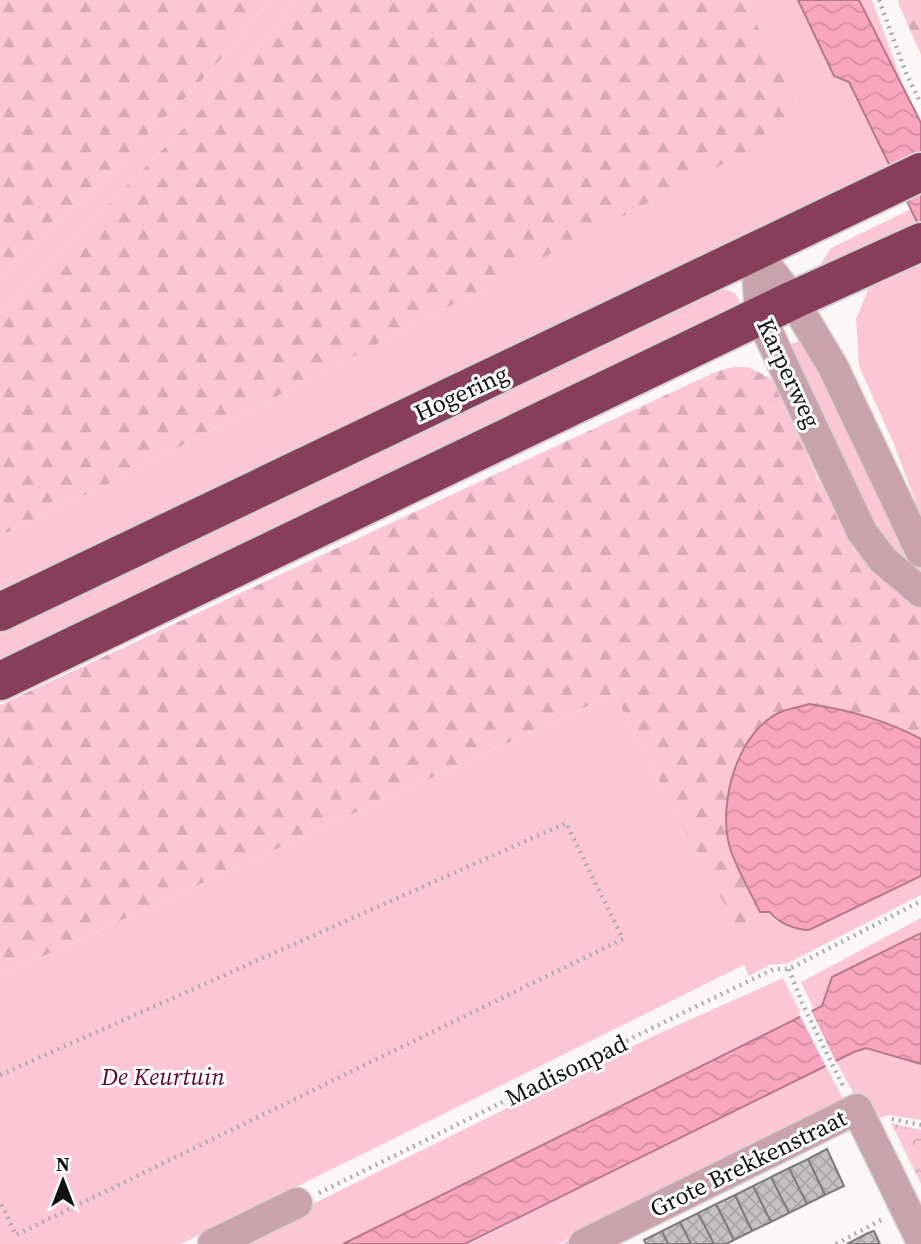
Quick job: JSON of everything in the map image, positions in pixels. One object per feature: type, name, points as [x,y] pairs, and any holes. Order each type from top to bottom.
[{"type":"highway","name":"Hogering","points":[[0,612],[921,172]]},
{"type":"highway","points":[[0,681],[793,300],[907,249]]},
{"type":"street","name":"Karperweg","points":[[756,253],[793,300],[833,367],[921,552]]},
{"type":"street","name":"Karperweg","points":[[756,253],[760,317],[862,532],[883,561],[921,592]]},
{"type":"street","name":"Grote Brekkenstraat","points":[[584,1244],[857,1109],[921,1240]]},
{"type":"street","points":[[213,1244],[297,1203]]},
{"type":"path","points":[[879,0],[906,73],[921,104]]},
{"type":"path","points":[[0,1075],[566,823],[623,939],[16,1235],[0,1201]]},
{"type":"path","name":"Madisonpad","points":[[297,1203],[343,1183],[471,1116],[774,969],[789,969],[921,901]]},
{"type":"path","points":[[789,969],[840,1083]]},
{"type":"path","points":[[836,1244],[892,1215],[907,1211]]},
{"type":"green space","points":[[0,0],[269,0],[194,89],[0,281]]},
{"type":"green space","points":[[269,0],[296,0],[264,43],[0,314],[0,281],[194,89]]},
{"type":"green space","points":[[296,0],[745,0],[804,122],[110,483],[0,536],[0,314],[264,43]]},
{"type":"green space","points":[[745,0],[798,0],[834,76],[849,82],[891,169],[0,589],[0,536],[110,483],[803,122]]},
{"type":"green space","points":[[859,0],[872,0],[902,82],[863,8]]},
{"type":"green space","points":[[898,0],[921,0],[921,55],[899,5]]},
{"type":"green space","points":[[911,209],[919,227],[820,275],[821,264],[831,248]]},
{"type":"green space","points":[[921,259],[921,517],[893,442],[859,366],[856,319],[869,287]]},
{"type":"green space","points":[[722,289],[735,294],[741,306],[0,666],[0,631]]},
{"type":"green space","points":[[805,339],[921,568],[921,578],[885,551],[791,344]]},
{"type":"green space","points":[[732,367],[748,367],[776,381],[798,420],[804,447],[816,476],[854,551],[871,562],[921,607],[921,739],[891,725],[852,713],[813,707],[796,708],[781,712],[765,723],[751,738],[740,756],[733,774],[728,802],[729,839],[737,864],[760,912],[770,912],[738,930],[614,694],[0,976],[0,705],[713,373]]},
{"type":"green space","name":"De Keurtuin","points":[[614,694],[738,929],[770,912],[774,920],[809,930],[921,876],[921,895],[786,964],[771,964],[749,976],[744,965],[181,1244],[0,1244],[0,976]]},
{"type":"green space","points":[[921,918],[921,933],[832,977],[822,1006],[814,1010],[801,982]]},
{"type":"green space","points":[[783,978],[802,1016],[346,1244],[231,1244],[660,1033]]},
{"type":"green space","points":[[866,1048],[921,1064],[921,1120],[888,1115],[869,1122],[836,1061]]},
{"type":"green space","points":[[826,1066],[843,1099],[837,1102],[836,1114],[570,1244],[561,1244],[736,1154],[558,1244],[469,1244]]},
{"type":"green space","points":[[891,1123],[921,1130],[921,1184]]},
{"type":"water","points":[[798,0],[859,0],[921,123],[921,230],[849,82],[834,76]]},
{"type":"water","points":[[809,704],[866,717],[921,739],[921,876],[809,930],[788,925],[770,912],[760,912],[730,848],[726,811],[734,770],[753,734],[767,720],[783,711]]},
{"type":"water","points":[[921,933],[921,1064],[866,1048],[854,1052],[465,1244],[343,1244],[822,1006],[832,977]]},
{"type":"pier","points":[[810,1008],[837,1064],[827,1069],[799,1014]]},
{"type":"building","points":[[827,1149],[844,1186],[825,1195],[808,1159]]},
{"type":"building","points":[[808,1159],[825,1195],[807,1204],[789,1168]]},
{"type":"building","points":[[789,1168],[807,1204],[789,1213],[771,1177]]},
{"type":"building","points":[[771,1177],[789,1213],[771,1222],[753,1186]]},
{"type":"building","points":[[753,1186],[771,1222],[752,1231],[735,1195]]},
{"type":"building","points":[[735,1195],[752,1231],[734,1240],[716,1204]]},
{"type":"building","points":[[716,1204],[734,1240],[726,1244],[714,1244],[698,1213]]},
{"type":"building","points":[[698,1213],[714,1244],[691,1244],[680,1222]]},
{"type":"building","points":[[680,1222],[691,1244],[668,1244],[662,1231]]},
{"type":"building","points":[[662,1231],[668,1244],[646,1244],[644,1240]]},
{"type":"building","points":[[874,1231],[880,1244],[847,1244],[868,1233]]}]
